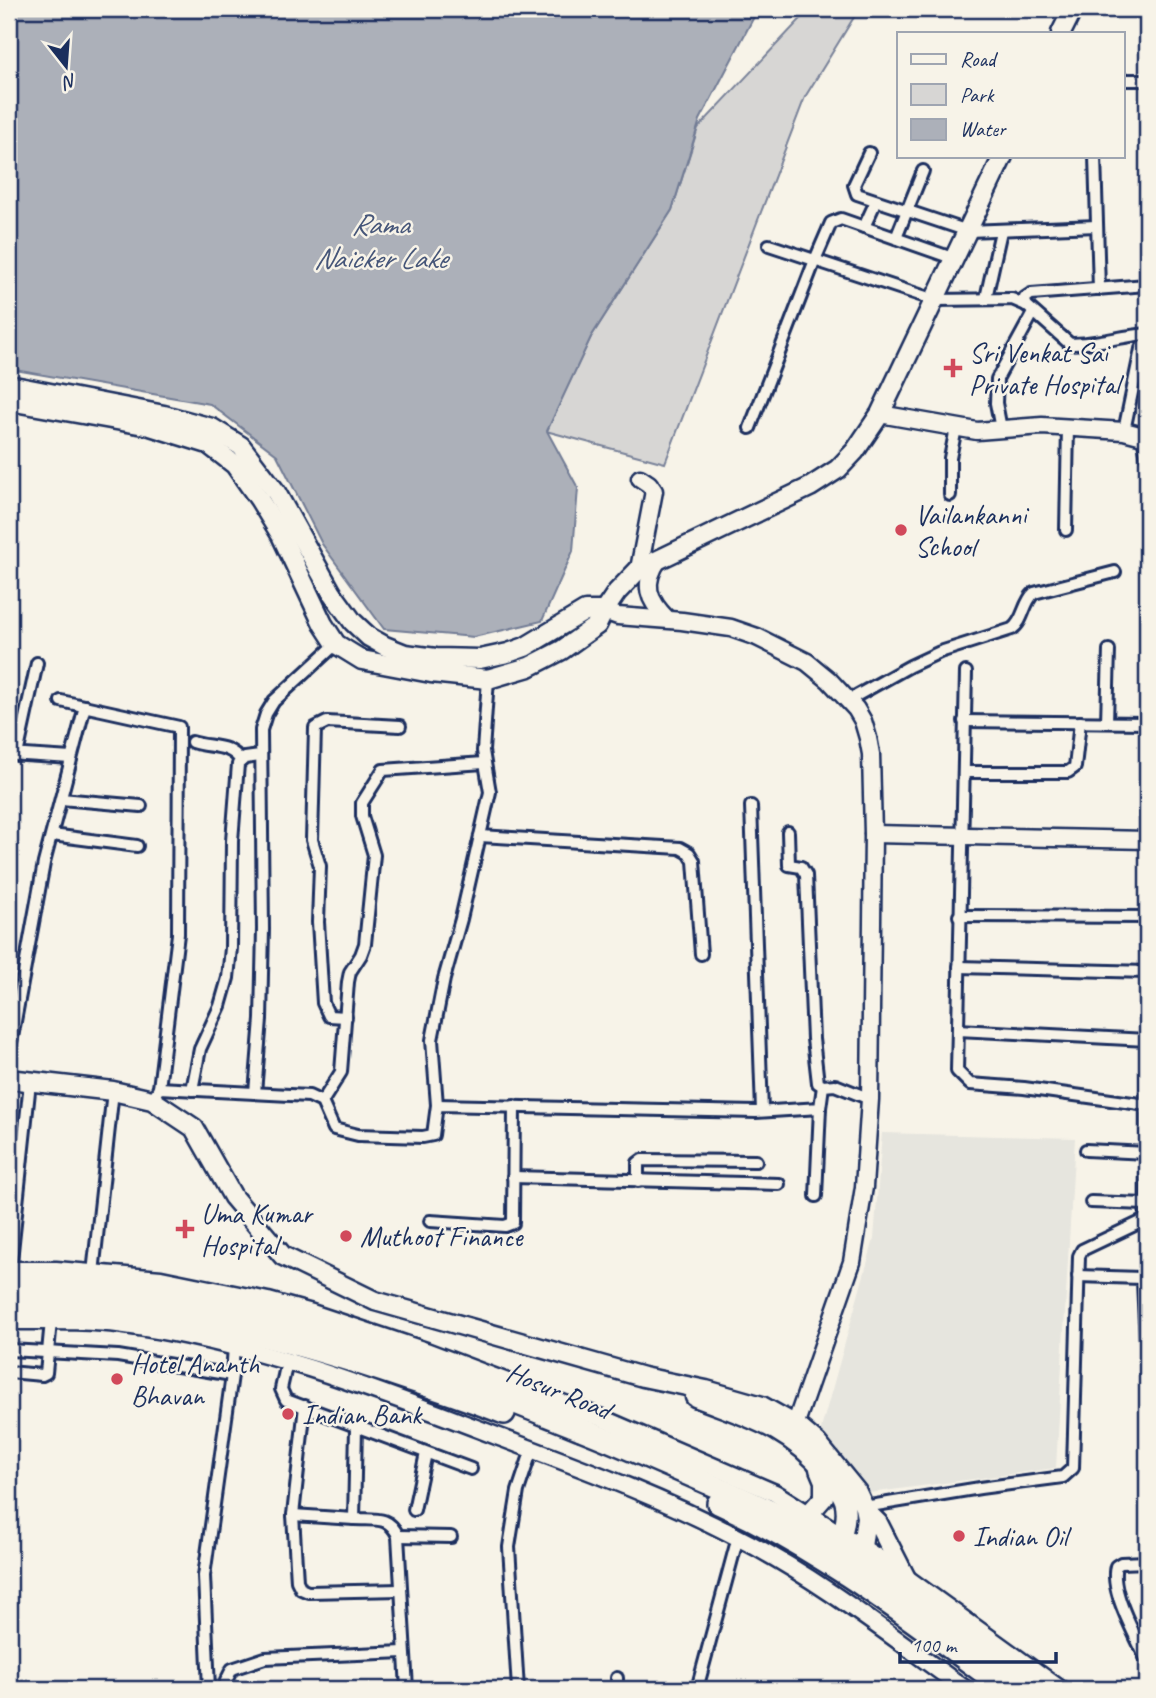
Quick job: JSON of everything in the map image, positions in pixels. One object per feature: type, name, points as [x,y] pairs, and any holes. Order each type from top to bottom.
[{"type":"highway","name":"Hosur Road","points":[[9,1275],[226,1309],[448,1368],[481,1388],[624,1446],[790,1521],[825,1540],[1034,1689]]},
{"type":"highway","name":"Hosur Road","points":[[9,1306],[47,1305],[160,1314],[319,1349],[339,1367],[365,1365],[488,1406],[604,1453],[771,1529],[852,1576],[1006,1689]]},
{"type":"main road","points":[[1062,32],[1073,9]]},
{"type":"main road","points":[[9,401],[150,426],[208,444],[235,465],[265,508],[336,645],[362,660],[488,680],[529,667],[562,650],[597,625],[617,592],[639,569],[810,487],[838,469],[855,451],[880,414],[1002,158]]},
{"type":"main road","points":[[9,385],[164,415],[212,428],[242,446],[276,492],[332,593],[353,622],[377,642],[405,654],[480,659],[508,653],[537,640],[584,611],[604,611]]},
{"type":"main road","points":[[9,1079],[155,1094],[194,1128],[233,1197],[283,1256],[375,1301],[643,1377],[706,1390],[762,1406],[793,1431],[817,1443],[857,1492],[865,1509],[878,1522],[906,1578]]},
{"type":"main road","points":[[793,1431],[832,1481],[847,1506],[842,1535]]},
{"type":"main road","points":[[809,1514],[824,1497],[825,1490],[816,1461]]},
{"type":"main road","points":[[862,1547],[865,1509]]},
{"type":"street","points":[[1124,80],[1147,80]]},
{"type":"street","points":[[869,153],[855,190],[859,195],[905,211],[968,231],[1097,226]]},
{"type":"street","points":[[1095,158],[1099,289]]},
{"type":"street","points":[[896,238],[923,171]]},
{"type":"street","points":[[864,227],[876,201]]},
{"type":"street","points":[[750,428],[831,223],[836,220],[864,227],[955,259]]},
{"type":"street","points":[[986,298],[1000,230]]},
{"type":"street","points":[[769,245],[935,300],[1012,299],[1029,309],[1070,344],[1097,344],[1128,335],[1147,334]]},
{"type":"street","points":[[1001,429],[996,403],[997,379],[1029,309],[1025,298],[1031,294],[1147,285]]},
{"type":"street","points":[[1124,430],[1140,349],[1147,340]]},
{"type":"street","points":[[1134,381],[1147,384]]},
{"type":"street","points":[[880,414],[977,431],[1042,426],[1124,430],[1145,437],[1147,458]]},
{"type":"street","points":[[1066,530],[1068,427]]},
{"type":"street","points":[[950,495],[950,458],[956,428]]},
{"type":"street","points":[[639,569],[654,491],[640,478]]},
{"type":"street","points":[[657,560],[650,572],[648,584],[654,603],[667,619]]},
{"type":"street","points":[[847,701],[940,653],[1012,629],[1018,625],[1029,598],[1034,593],[1115,572]]},
{"type":"street","points":[[604,611],[618,616],[667,619],[731,628],[757,637],[807,662],[829,680],[856,709],[869,738],[873,834],[870,1099],[864,1187],[852,1262],[793,1431]]},
{"type":"street","points":[[255,1093],[261,1019],[263,929],[261,730],[265,714],[274,701],[336,645]]},
{"type":"street","points":[[1107,722],[1109,650]]},
{"type":"street","points":[[37,663],[13,755],[71,758]]},
{"type":"street","points":[[966,672],[957,1071],[970,1084],[1024,1088],[1147,1105]]},
{"type":"street","points":[[61,701],[179,727],[178,934],[155,1094],[192,1090],[309,1096],[322,1102],[334,1129],[358,1135],[423,1137],[433,1135],[437,1105],[432,1040],[489,792],[483,751],[488,680]]},
{"type":"street","points":[[9,1054],[40,885],[85,706]]},
{"type":"street","points":[[964,721],[1147,723]]},
{"type":"street","points":[[346,1017],[329,1016],[323,1003],[318,922],[320,866],[312,841],[315,728],[327,722],[400,726]]},
{"type":"street","points":[[965,772],[1068,772],[1075,767],[1080,722]]},
{"type":"street","points":[[192,742],[227,749],[237,754],[241,761]]},
{"type":"street","points":[[192,1090],[200,1049],[220,1006],[228,978],[231,948],[232,841],[238,764],[261,756]]},
{"type":"street","points":[[322,1102],[341,1072],[348,982],[350,972],[361,955],[367,933],[374,855],[362,816],[362,803],[383,770],[484,763]]},
{"type":"street","points":[[61,799],[141,806]]},
{"type":"street","points":[[751,806],[762,1111]]},
{"type":"street","points":[[788,832],[789,865],[801,867],[806,875],[813,1039],[818,1083],[823,1086],[835,1085],[870,1099]]},
{"type":"street","points":[[873,834],[1147,840]]},
{"type":"street","points":[[52,835],[137,846]]},
{"type":"street","points":[[480,836],[680,848],[689,853],[694,861],[701,954]]},
{"type":"street","points":[[960,916],[1147,917]]},
{"type":"street","points":[[959,967],[1147,972]]},
{"type":"street","points":[[958,1030],[1147,1040]]},
{"type":"street","points":[[865,1509],[980,1488],[1063,1477],[1073,1468],[1079,1256],[1082,1250],[1143,1221],[1146,1204],[1147,1077]]},
{"type":"street","points":[[30,1082],[9,1275],[93,1273],[161,1279],[268,1301],[312,1313],[448,1368],[599,1417],[775,1493],[862,1547],[1060,1689]]},
{"type":"street","points":[[816,1196],[823,1086]]},
{"type":"street","points":[[93,1273],[113,1091]]},
{"type":"street","points":[[437,1105],[762,1111],[820,1108]]},
{"type":"street","points":[[429,1221],[513,1223],[514,1106]]},
{"type":"street","points":[[1086,1150],[1147,1153]]},
{"type":"street","points":[[638,1181],[638,1163],[642,1160],[755,1161]]},
{"type":"street","points":[[513,1177],[779,1184]]},
{"type":"street","points":[[1091,1202],[1146,1204]]},
{"type":"street","points":[[1078,1276],[1141,1278],[1147,1364]]},
{"type":"street","points":[[9,1321],[123,1325],[234,1346],[288,1363],[339,1367],[367,1386],[624,1485],[738,1537],[824,1588],[965,1689]]},
{"type":"street","points":[[9,1372],[46,1374],[51,1321]]},
{"type":"street","points":[[209,1689],[204,1576],[234,1346]]},
{"type":"street","points":[[9,1350],[118,1356],[232,1375]]},
{"type":"street","points":[[288,1363],[282,1395],[286,1400],[471,1469]]},
{"type":"street","points":[[305,1406],[293,1515],[297,1581],[301,1589],[308,1592],[401,1590]]},
{"type":"street","points":[[354,1519],[356,1428]]},
{"type":"street","points":[[518,1689],[509,1547],[518,1491],[532,1449]]},
{"type":"street","points":[[414,1510],[426,1453]]},
{"type":"street","points":[[293,1515],[387,1521],[394,1526],[398,1536],[407,1689]]},
{"type":"street","points":[[398,1536],[451,1537]]},
{"type":"street","points":[[697,1689],[738,1537]]},
{"type":"street","points":[[1147,1562],[1121,1563],[1116,1566],[1114,1573],[1120,1600],[1147,1661]]},
{"type":"street","points":[[228,1689],[226,1681],[232,1669],[265,1658],[404,1652]]},
{"type":"shaded area","points":[[882,1133],[1075,1138],[1056,1468],[862,1494],[819,1436],[874,1239]]},
{"type":"green space","points":[[810,9],[859,9],[805,97],[665,463],[546,431],[591,337],[672,210],[698,128]]},
{"type":"water","name":"Rama Naicker Lake","points":[[9,9],[758,9],[700,120],[672,210],[591,337],[547,431],[578,488],[573,551],[542,621],[474,637],[384,629],[322,544],[277,455],[210,404],[9,369]]},
{"type":"place","name":"Sri Venkat Sai Private Hospital","points":[[953,368]]},
{"type":"place","name":"Vailankanni School","points":[[901,530]]},
{"type":"place","name":"Uma Kumar Hospital","points":[[185,1229]]},
{"type":"place","name":"Muthoot Finance","points":[[346,1236]]},
{"type":"place","name":"Hotel Ananth Bhavan","points":[[117,1379]]},
{"type":"place","name":"Indian Bank","points":[[288,1414]]},
{"type":"place","name":"Indian Oil","points":[[959,1536]]}]
